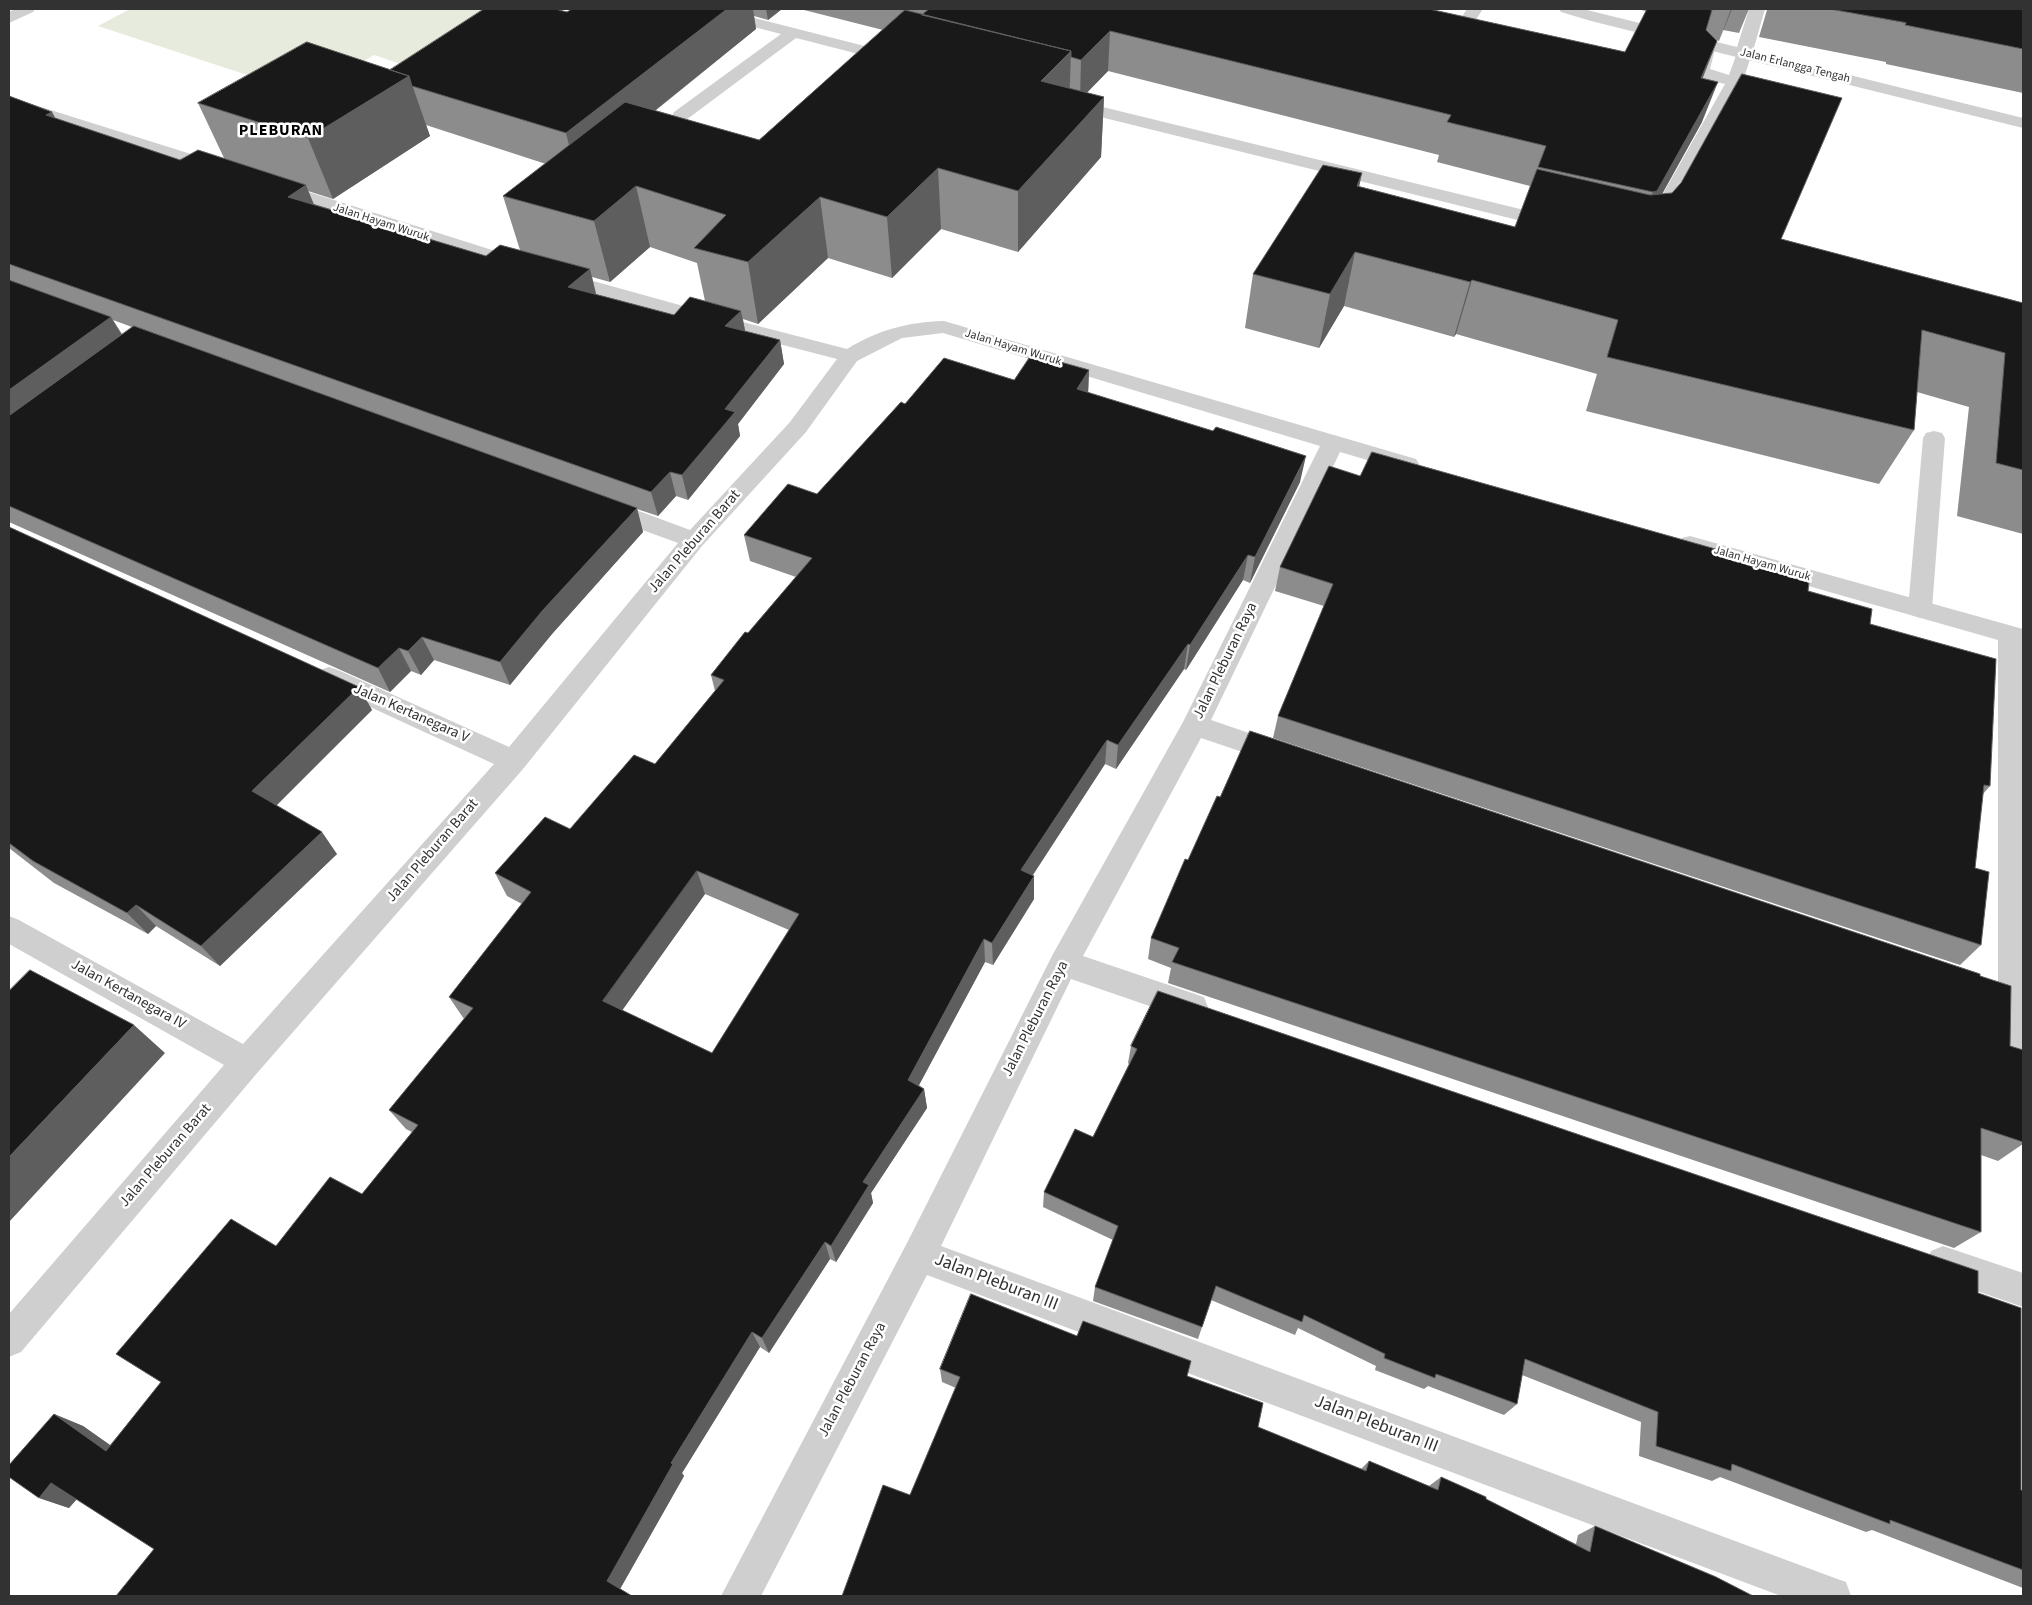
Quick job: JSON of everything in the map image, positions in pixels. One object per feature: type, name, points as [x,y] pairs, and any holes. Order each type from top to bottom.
[{"type":"street","points":[[9,18],[26,9]]},
{"type":"street","name":"Jalan Erlangga Tengah","points":[[1566,9],[2023,123]]},
{"type":"street","points":[[1744,53],[1757,9]]},
{"type":"street","name":"Jalan Hayam Wuruk","points":[[9,102],[432,240],[776,338],[850,356],[880,337],[917,327],[944,327],[1430,470]]},
{"type":"street","name":"Jalan Pleburan Barat","points":[[9,1340],[247,1062],[513,760],[694,540],[798,427],[850,356]]},
{"type":"street","name":"Jalan Pleburan Raya","points":[[740,1596],[919,1255],[1064,963],[1195,725],[1333,443]]},
{"type":"street","points":[[582,499],[694,540]]},
{"type":"street","name":"Jalan Hayam Wuruk","points":[[1670,538],[2017,636]]},
{"type":"street","points":[[2017,636],[2013,998],[2023,1073]]},
{"type":"street","name":"Jalan Kertanegara V","points":[[306,666],[513,760]]},
{"type":"street","points":[[1195,725],[1308,763]]},
{"type":"street","name":"Jalan Kertanegara IV","points":[[9,929],[247,1062]]},
{"type":"street","points":[[1064,963],[1224,1017]]},
{"type":"street","points":[[1986,988],[2013,998]]},
{"type":"street","name":"Jalan Pleburan III","points":[[919,1255],[1832,1596]]},
{"type":"street","points":[[1920,1255],[2023,1290]]},
{"type":"lane","points":[[701,9],[908,62]]},
{"type":"lane","points":[[1468,49],[1469,18],[1475,9]]},
{"type":"lane","points":[[680,116],[794,32]]},
{"type":"lane","points":[[1708,45],[1701,70],[1707,75],[1735,81]]},
{"type":"lane","points":[[1649,236],[1735,81],[1744,53]]},
{"type":"lane","points":[[1052,99],[1572,227]]},
{"type":"lane","points":[[1920,609],[1934,438]]},
{"type":"shaded area","points":[[130,9],[494,9],[404,65],[374,55],[308,95],[98,26]]},
{"type":"building","points":[[484,9],[555,9],[567,12],[572,9],[727,9],[566,133],[412,86],[409,76],[390,70]]},
{"type":"building","points":[[929,9],[1429,9],[1625,52],[1647,9],[1706,9],[1712,10],[1706,30],[1717,41],[1701,78],[1718,82],[1657,191],[1653,192],[1538,167],[1546,146],[1447,122],[1451,115],[1110,31],[1081,60],[1071,57],[1071,51],[922,15]]},
{"type":"building","points":[[1830,9],[2023,9],[2023,49],[1905,25],[1906,23]]},
{"type":"building","points":[[905,10],[1071,51],[1041,81],[1104,97],[1018,191],[938,168],[887,217],[820,197],[748,262],[694,248],[726,215],[636,186],[594,221],[503,196],[625,102],[759,140]]},
{"type":"building","points":[[307,42],[409,76],[308,138],[198,103]]},
{"type":"building","points":[[1742,74],[1842,98],[1781,239],[2023,303],[2023,470],[1996,463],[2005,353],[1922,330],[1914,430],[1607,357],[1618,320],[1472,280],[1470,282],[1355,252],[1330,294],[1253,274],[1323,165],[1362,173],[1357,186],[1515,227],[1537,169],[1650,195],[1672,193],[1681,183]]},
{"type":"building","points":[[9,96],[52,112],[46,115],[180,160],[198,150],[306,185],[288,197],[486,256],[500,245],[590,269],[568,287],[674,315],[690,297],[741,311],[725,326],[780,340],[725,409],[735,412],[682,475],[670,472],[651,492],[9,264]]},
{"type":"building","points":[[9,280],[111,317],[9,390]]},
{"type":"building","points":[[134,326],[637,508],[543,610],[500,662],[422,637],[408,651],[399,648],[378,668],[9,506],[9,416]]},
{"type":"building","points":[[1032,354],[1089,370],[1077,389],[1213,431],[1216,427],[1306,456],[1255,557],[1248,555],[1190,645],[1188,644],[1118,745],[1107,740],[1021,870],[1034,876],[992,943],[984,939],[908,1080],[924,1089],[863,1182],[869,1185],[831,1246],[825,1242],[762,1338],[752,1332],[671,1463],[673,1464],[607,1581],[632,1596],[116,1596],[154,1549],[51,1483],[39,1498],[9,1477],[9,1465],[54,1414],[106,1451],[161,1382],[116,1354],[231,1219],[276,1246],[330,1177],[362,1194],[418,1125],[389,1110],[473,1008],[449,997],[531,892],[495,873],[545,817],[570,829],[634,755],[655,764],[724,680],[711,675],[745,632],[748,633],[812,558],[744,535],[788,484],[817,494],[901,402],[905,404],[944,358],[1014,380]],"holes":[[[697,871],[799,914],[712,1053],[603,1001]]]},
{"type":"building","points":[[1372,452],[1726,552],[1725,558],[1809,582],[1808,591],[1872,609],[1870,624],[1996,659],[1990,786],[1984,785],[1975,868],[1989,872],[1981,945],[1278,716],[1333,584],[1280,567],[1329,466],[1360,476]]},
{"type":"building","points":[[9,527],[359,687],[252,791],[322,832],[201,946],[136,905],[127,913],[33,861],[9,843]]},
{"type":"building","points":[[1250,731],[1980,974],[1980,976],[2011,986],[2010,1046],[2023,1050],[2023,1142],[1981,1128],[1981,1232],[1172,962],[1179,948],[1151,938],[1185,859],[1188,860],[1217,796],[1220,797]]},
{"type":"building","points":[[30,970],[134,1025],[9,1157],[9,991]]},
{"type":"building","points":[[1158,991],[1978,1271],[1978,1293],[2021,1308],[2023,1570],[1890,1520],[1890,1524],[1732,1464],[1731,1471],[1656,1446],[1658,1412],[1525,1359],[1517,1404],[1436,1374],[1435,1378],[1384,1358],[1385,1354],[1304,1315],[1302,1322],[1216,1286],[1202,1327],[1095,1287],[1118,1226],[1044,1192],[1075,1129],[1093,1137],[1137,1049],[1131,1046]]},
{"type":"building","points":[[971,1294],[1077,1336],[1083,1321],[1191,1361],[1187,1376],[1263,1403],[1258,1427],[1366,1471],[1369,1461],[1438,1490],[1441,1477],[1486,1497],[1486,1499],[1590,1552],[1595,1526],[1716,1577],[1753,1596],[842,1596],[883,1485],[910,1495],[960,1377],[940,1369]]},
{"type":"district","name":"PLEBURAN","points":[[281,131]]}]
